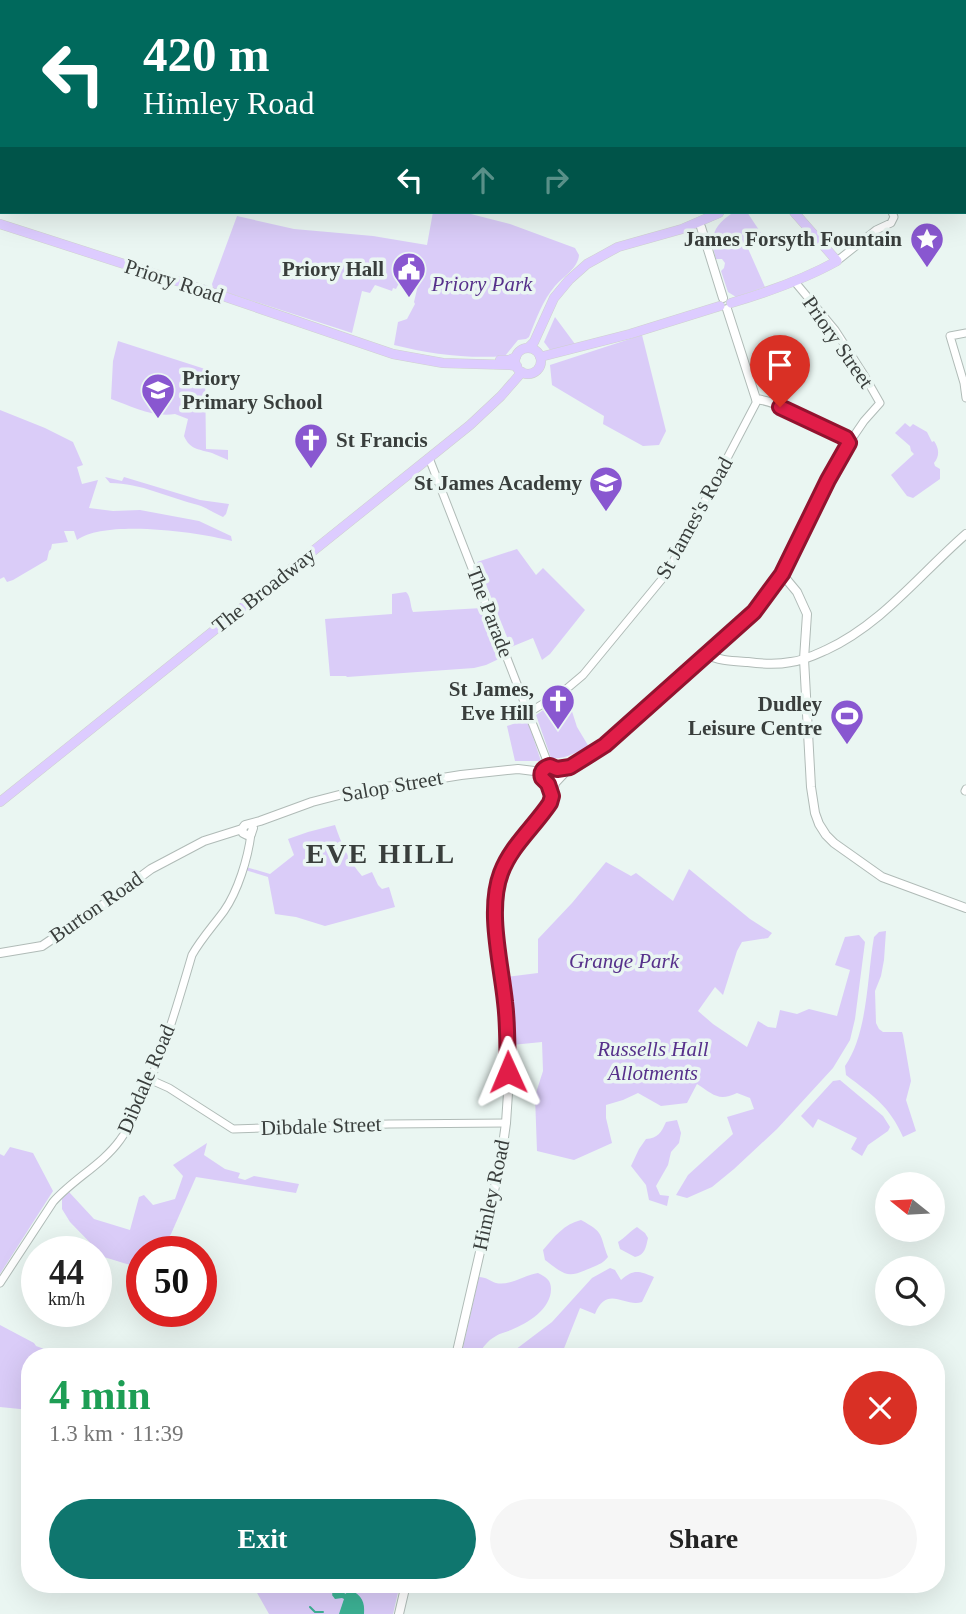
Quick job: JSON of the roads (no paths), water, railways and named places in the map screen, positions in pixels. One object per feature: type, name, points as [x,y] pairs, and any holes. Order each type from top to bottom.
[{"type":"main road","points":[[716,214],[665,234],[618,247],[587,264],[569,279],[554,298],[534,342],[535,352],[540,364],[536,371],[531,373],[518,365],[519,352],[535,352],[630,334],[770,292],[837,261],[796,214]]},
{"type":"main road","points":[[535,352],[557,303],[584,272],[620,252],[705,226],[718,214]]},
{"type":"main road","name":"Priory Road","points":[[0,224],[393,354],[463,365],[518,365]]},
{"type":"main road","points":[[665,234],[705,226]]},
{"type":"main road","points":[[570,767],[544,768],[541,774],[544,781],[554,782],[570,767],[593,754],[754,612],[782,574],[849,443],[846,438],[805,418],[756,399],[707,243],[705,226]]},
{"type":"main road","name":"The Broadway","points":[[0,802],[470,425],[501,396],[518,365]]},
{"type":"main road","points":[[706,654],[725,660],[767,664],[804,659],[835,646],[861,631],[891,606],[966,534]]},
{"type":"main road","points":[[782,574],[797,592],[807,614],[804,659],[811,787],[815,813],[822,830],[882,877],[966,908]]},
{"type":"main road","points":[[553,767],[559,775],[554,782]]},
{"type":"main road","name":"Salop Street","points":[[246,831],[260,821],[343,794],[435,778],[527,770],[541,774]]},
{"type":"main road","name":"Himley Road","points":[[458,1348],[501,1159],[506,1123],[507,1028],[496,916],[497,885],[500,874],[520,840],[547,808],[554,782]]},
{"type":"main road","name":"Burton Road","points":[[0,953],[42,946],[151,869],[204,841],[246,831]]},
{"type":"main road","points":[[399,1614],[404,1593]]},
{"type":"street","points":[[837,261],[871,234],[891,223],[893,214]]},
{"type":"street","name":"Priory Street","points":[[795,282],[835,330],[880,403],[849,443]]},
{"type":"street","points":[[966,333],[950,336],[966,398]]},
{"type":"street","name":"St James's Road","points":[[528,713],[564,691],[583,675],[667,573],[756,399]]},
{"type":"street","name":"The Parade","points":[[429,458],[528,713],[553,767]]},
{"type":"street","name":"Dibdale Road","points":[[0,1283],[53,1202],[105,1157],[130,1124],[165,1043],[192,955],[233,896],[249,847],[246,831]]},
{"type":"street","name":"Dibdale Street","points":[[151,1080],[169,1088],[233,1129],[506,1123]]},
{"type":"waterway","points":[[310,1607],[315,1612],[323,1612]]},
{"type":"place","name":"James Forsyth Fountain","points":[[927,269]]},
{"type":"place","name":"Priory Hall","points":[[409,299]]},
{"type":"place","name":"Priory Primary School","points":[[158,420]]},
{"type":"place","name":"St Francis","points":[[311,470]]},
{"type":"place","name":"St James Academy","points":[[606,513]]},
{"type":"place","name":"St James, Eve Hill","points":[[558,731]]},
{"type":"place","name":"Dudley Leisure Centre","points":[[847,746]]},
{"type":"district","name":"EVE HILL","points":[[381,853]]},
{"type":"park label","name":"Priory Park","points":[[482,284]]},
{"type":"park label","name":"Grange Park","points":[[624,961]]},
{"type":"park label","name":"Russells Hall Allotments","points":[[653,1061]]}]
